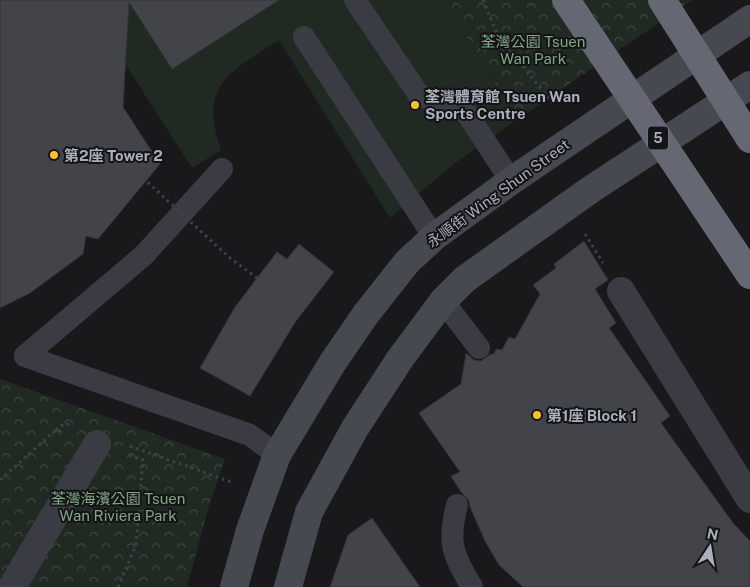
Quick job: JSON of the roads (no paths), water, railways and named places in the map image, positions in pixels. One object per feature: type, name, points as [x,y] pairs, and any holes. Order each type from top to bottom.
[{"type":"highway","name":"5","points":[[566,0],[750,275]]},
{"type":"highway","points":[[662,0],[750,139]]},
{"type":"street","name":"永順街 Wing Shun Street","points":[[234,587],[250,530],[277,455],[333,362],[366,314],[407,262],[434,237],[511,181],[750,19]]},
{"type":"street","points":[[288,587],[309,512],[355,428],[400,359],[443,301],[465,279],[590,190],[750,85]]},
{"type":"street","points":[[621,291],[750,498]]},
{"type":"street","points":[[12,587],[97,444]]},
{"type":"lane","points":[[355,0],[419,95],[466,112],[511,181]]},
{"type":"lane","points":[[304,36],[434,237]]},
{"type":"lane","points":[[222,169],[144,255],[25,356],[250,435],[277,455]]},
{"type":"lane","points":[[443,301],[479,348]]},
{"type":"lane","points":[[457,505],[450,529],[454,557],[472,587]]},
{"type":"place","name":"荃灣體育館 Tsuen Wan Sports Centre","points":[[415,105]]},
{"type":"place","name":"第2座 Tower 2","points":[[54,155]]},
{"type":"place","name":"第1座 Block 1","points":[[537,415]]},
{"type":"park label","name":"荃灣公園 Tsuen Wan Park","points":[[533,50]]},
{"type":"park label","name":"荃灣海濱公園 Tsuen Wan Riviera Park","points":[[118,506]]}]
